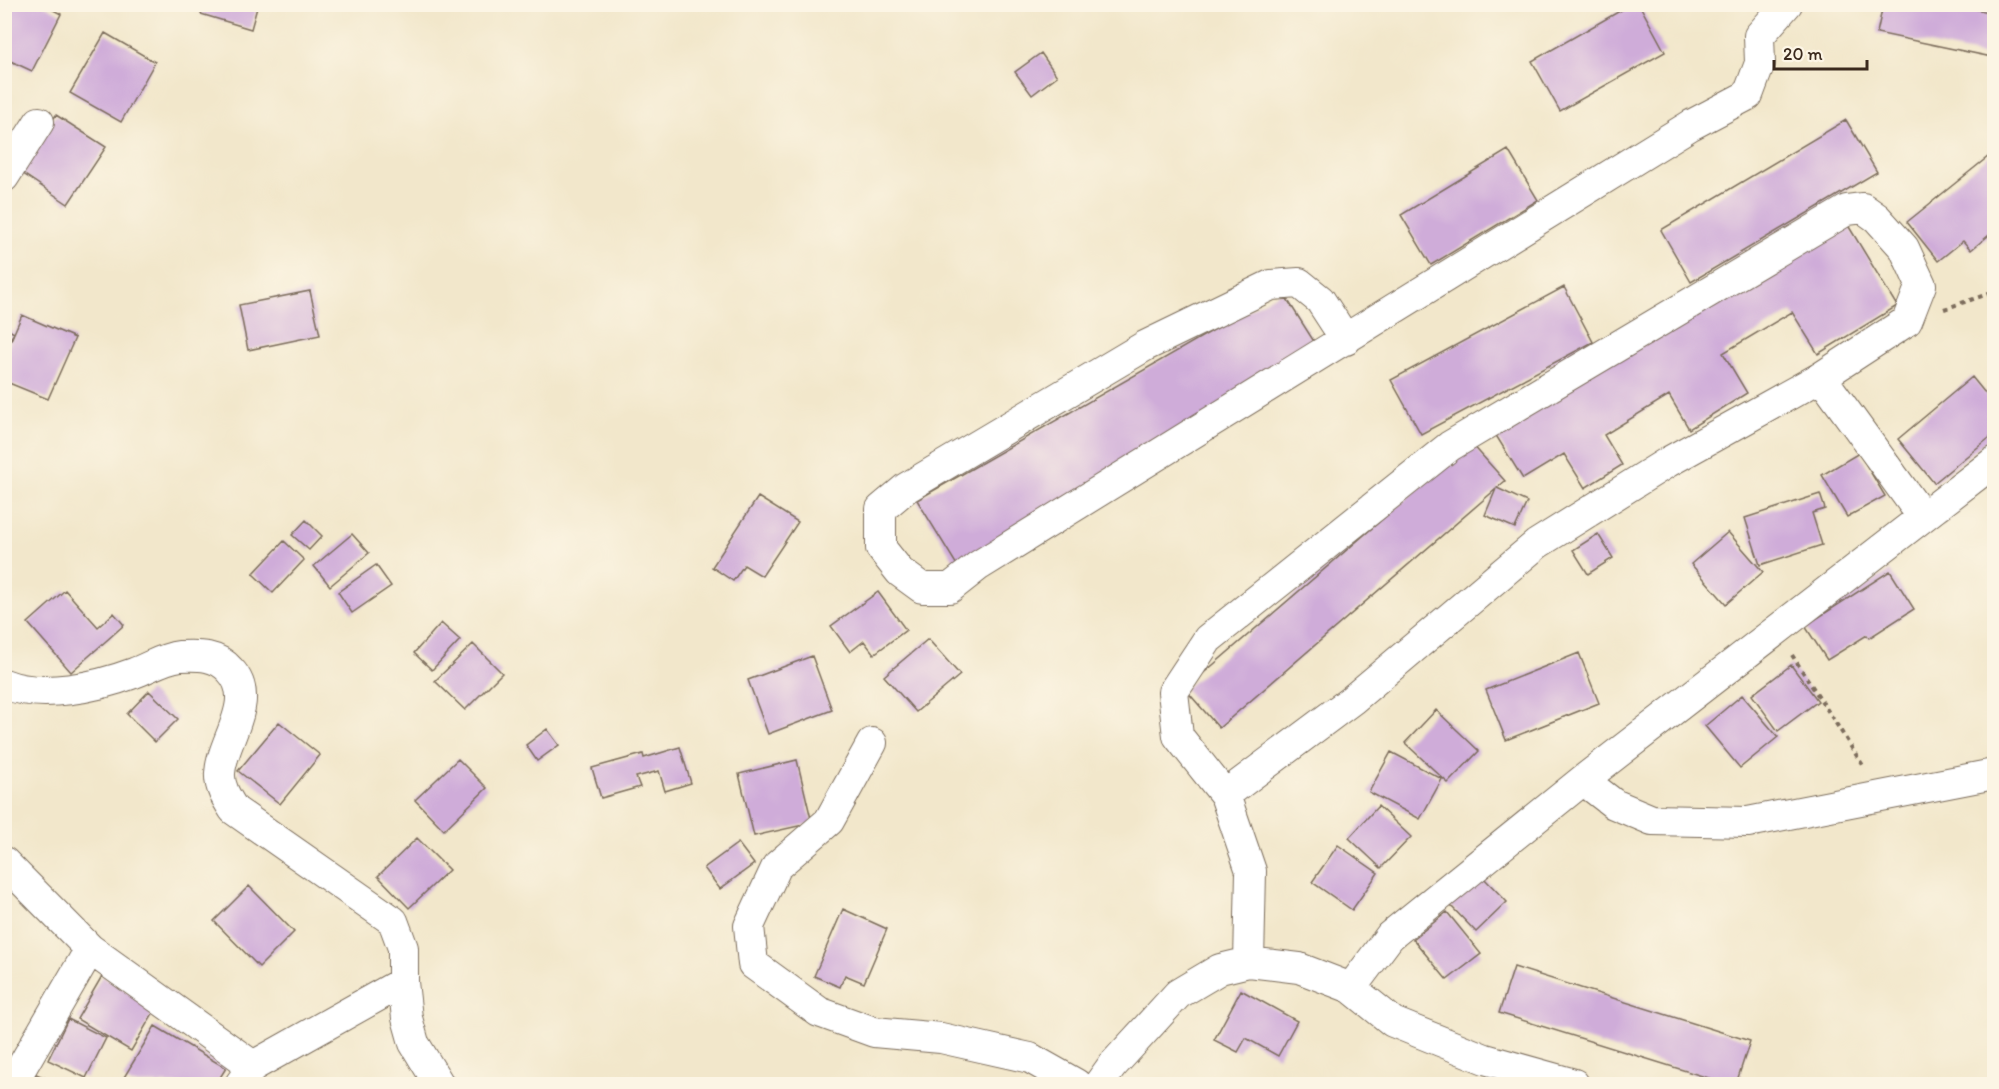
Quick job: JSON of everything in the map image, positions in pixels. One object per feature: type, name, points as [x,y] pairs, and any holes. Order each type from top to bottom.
[{"type":"street","points":[[1346,340],[1320,300],[1299,283],[1271,285],[1145,346],[906,488],[881,509],[881,548],[900,572],[922,588],[950,588],[978,566],[1346,340],[1691,125],[1748,95],[1760,63],[1759,36],[1787,4]]},
{"type":"street","points":[[4,177],[39,122]]},
{"type":"street","points":[[1225,795],[1352,700],[1538,544],[1668,462],[1821,377],[1907,321],[1921,285],[1905,248],[1877,218],[1863,208],[1847,210],[1450,446],[1208,639],[1173,692],[1178,736],[1225,795],[1251,871],[1249,962]]},
{"type":"street","points":[[1821,377],[1922,516]]},
{"type":"street","points":[[1351,988],[1390,936],[1583,780],[1922,516],[1995,462]]},
{"type":"street","points":[[4,684],[36,691],[89,687],[133,673],[169,658],[199,655],[222,661],[236,676],[241,696],[238,718],[224,753],[219,774],[223,791],[234,810],[393,921],[403,948],[403,982],[407,1018],[414,1043],[439,1084]]},
{"type":"street","points":[[872,743],[829,821],[777,866],[749,926],[753,964],[819,1012],[874,1032],[941,1038],[1030,1058],[1076,1084]]},
{"type":"street","points":[[1583,780],[1614,804],[1653,820],[1748,822],[1995,774]]},
{"type":"street","points":[[4,862],[90,949],[246,1075],[403,982]]},
{"type":"street","points":[[12,1084],[90,949]]},
{"type":"street","points":[[1099,1084],[1178,993],[1220,969],[1249,962],[1299,968],[1351,988],[1393,1022],[1485,1059],[1574,1084]]},
{"type":"path","points":[[1907,321],[1995,292]]},
{"type":"path","points":[[1776,630],[1882,796]]},
{"type":"building","points":[[4,4],[42,4],[61,14],[32,71],[4,58]]},
{"type":"building","points":[[204,4],[258,4],[251,29],[201,14]]},
{"type":"building","points":[[1632,4],[1639,4],[1665,52],[1560,111],[1532,61]]},
{"type":"building","points":[[1883,5],[1956,5],[1994,13],[1992,57],[1877,33]]},
{"type":"building","points":[[105,33],[155,62],[121,122],[70,93]]},
{"type":"building","points":[[1041,53],[1057,76],[1032,95],[1015,72]]},
{"type":"building","points":[[56,115],[106,147],[68,204],[19,171]]},
{"type":"building","points":[[1846,120],[1877,172],[1691,282],[1661,230]]},
{"type":"building","points":[[1508,150],[1538,200],[1431,265],[1401,215]]},
{"type":"building","points":[[1994,152],[1994,231],[1971,250],[1963,241],[1938,261],[1907,222]]},
{"type":"building","points":[[1843,217],[1897,306],[1818,354],[1792,312],[1723,353],[1747,393],[1689,429],[1669,395],[1604,435],[1622,465],[1585,488],[1564,454],[1523,479],[1492,429]]},
{"type":"building","points":[[1564,287],[1593,342],[1421,434],[1391,380]]},
{"type":"building","points":[[310,291],[320,335],[248,350],[239,305]]},
{"type":"building","points":[[1282,291],[1320,351],[958,567],[917,500]]},
{"type":"building","points":[[22,315],[75,338],[48,399],[4,381],[4,356]]},
{"type":"building","points":[[4,327],[14,333],[4,349]]},
{"type":"building","points":[[1972,377],[1994,404],[1994,434],[1934,483],[1898,439]]},
{"type":"building","points":[[1471,443],[1505,481],[1497,488],[1527,502],[1515,528],[1485,515],[1496,489],[1219,728],[1185,689]]},
{"type":"building","points":[[1859,453],[1885,496],[1847,517],[1822,475]]},
{"type":"building","points":[[1820,494],[1825,509],[1812,513],[1822,545],[1760,565],[1745,518]]},
{"type":"building","points":[[758,497],[798,522],[762,576],[744,565],[733,581],[712,567]]},
{"type":"building","points":[[306,520],[322,536],[309,550],[292,535]]},
{"type":"building","points":[[1728,532],[1763,572],[1726,604],[1691,564]]},
{"type":"building","points":[[352,534],[369,553],[330,586],[314,566]]},
{"type":"building","points":[[1598,534],[1613,558],[1588,574],[1573,550]]},
{"type":"building","points":[[284,541],[304,560],[273,593],[253,574]]},
{"type":"building","points":[[376,565],[391,586],[352,613],[338,592]]},
{"type":"building","points":[[1890,571],[1914,609],[1869,638],[1867,635],[1827,660],[1805,626]]},
{"type":"building","points":[[65,590],[98,627],[114,613],[124,625],[71,672],[28,623]]},
{"type":"building","points":[[878,592],[906,630],[874,654],[864,641],[850,652],[831,626]]},
{"type":"building","points":[[441,623],[460,640],[432,670],[414,653]]},
{"type":"building","points":[[928,639],[960,675],[916,712],[884,676]]},
{"type":"building","points":[[473,644],[502,673],[465,710],[435,681]]},
{"type":"building","points":[[1579,653],[1599,703],[1506,740],[1486,690]]},
{"type":"building","points":[[812,656],[832,710],[768,734],[748,680]]},
{"type":"building","points":[[1791,665],[1818,701],[1778,731],[1752,695]]},
{"type":"building","points":[[149,691],[178,719],[155,742],[127,714]]},
{"type":"building","points":[[1742,695],[1778,737],[1740,768],[1705,726]]},
{"type":"building","points":[[1436,710],[1479,751],[1448,783],[1405,743]]},
{"type":"building","points":[[279,722],[320,755],[280,804],[238,771]]},
{"type":"building","points":[[547,729],[559,745],[537,761],[526,745]]},
{"type":"building","points":[[680,747],[691,783],[665,791],[659,771],[636,777],[640,787],[601,798],[592,768],[643,754],[644,758]]},
{"type":"building","points":[[1391,752],[1442,779],[1420,819],[1369,792]]},
{"type":"building","points":[[458,759],[487,788],[444,830],[415,800]]},
{"type":"building","points":[[797,760],[812,823],[754,836],[739,774]]},
{"type":"building","points":[[1378,806],[1411,837],[1381,868],[1349,838]]},
{"type":"building","points":[[417,838],[449,870],[409,908],[378,876]]},
{"type":"building","points":[[738,843],[754,864],[720,889],[704,868]]},
{"type":"building","points":[[1338,845],[1378,873],[1352,910],[1312,882]]},
{"type":"building","points":[[1480,874],[1507,902],[1476,932],[1449,904]]},
{"type":"building","points":[[249,886],[294,932],[259,967],[214,921]]},
{"type":"building","points":[[843,909],[887,929],[864,983],[845,975],[840,987],[814,976]]},
{"type":"building","points":[[1447,912],[1481,954],[1447,980],[1413,939]]},
{"type":"building","points":[[1514,967],[1750,1041],[1736,1084],[1728,1084],[1499,1013]]},
{"type":"building","points":[[102,976],[156,1008],[131,1051],[77,1019]]},
{"type":"building","points":[[1241,990],[1297,1021],[1278,1056],[1246,1038],[1238,1052],[1214,1040]]},
{"type":"building","points":[[68,1019],[106,1038],[86,1078],[48,1060]]},
{"type":"building","points":[[155,1026],[226,1068],[216,1084],[132,1084],[123,1079]]},
{"type":"building","points":[[36,1074],[60,1084],[31,1084]]}]
